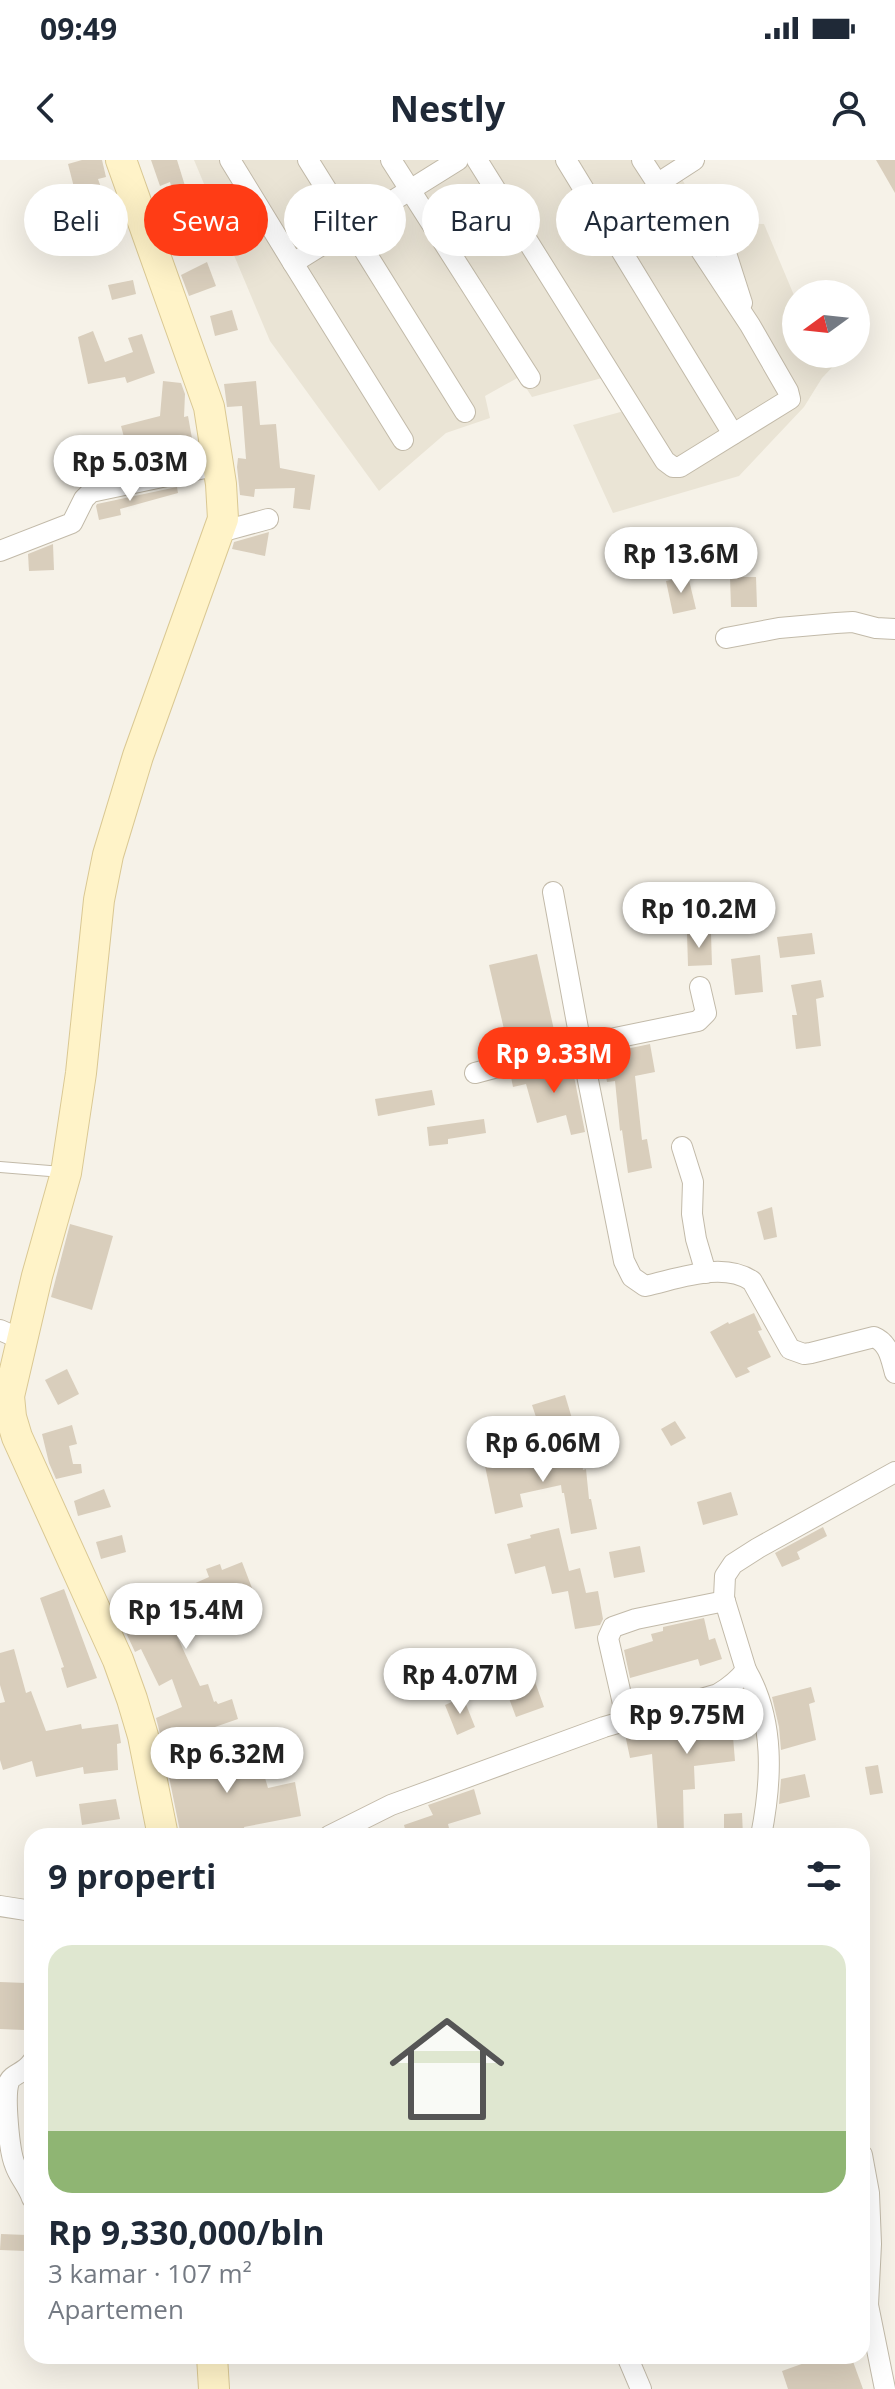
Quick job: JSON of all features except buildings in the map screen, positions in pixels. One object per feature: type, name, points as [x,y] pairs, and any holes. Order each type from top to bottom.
[{"type":"street","points":[[121,160],[209,407],[224,502],[223,519],[138,756],[108,855],[99,900],[81,1073],[66,1173],[37,1276],[11,1335],[9,1396],[17,1437],[118,1660],[132,1699],[143,1736],[161,1828]]},
{"type":"street","points":[[230,160],[403,440]]},
{"type":"street","points":[[308,160],[323,184]]},
{"type":"street","points":[[391,160],[530,378]]},
{"type":"street","points":[[406,193],[458,160]]},
{"type":"street","points":[[477,160],[665,461],[673,467],[680,467],[790,399],[750,325],[705,256]]},
{"type":"street","points":[[566,160],[733,434]]},
{"type":"street","points":[[642,160],[657,184],[694,160]]},
{"type":"street","points":[[293,263],[305,256]]},
{"type":"street","points":[[368,256],[465,412]]},
{"type":"street","points":[[731,256],[750,325]]},
{"type":"street","points":[[0,551],[72,523],[91,492],[219,465]]},
{"type":"street","points":[[220,532],[268,519]]},
{"type":"street","points":[[726,638],[779,628],[853,622],[895,629]]},
{"type":"street","points":[[553,892],[581,1045],[627,1269],[632,1277],[645,1286],[723,1270],[733,1272],[752,1281],[790,1349],[804,1354],[874,1337],[887,1345],[895,1373]]},
{"type":"street","points":[[475,1073],[581,1045],[702,1019],[706,1008],[700,987]]},
{"type":"street","points":[[682,1147],[692,1179],[692,1214],[706,1273]]},
{"type":"street","points":[[763,1828],[769,1795],[769,1743],[758,1690],[746,1670],[725,1601],[725,1576],[733,1564],[758,1548],[895,1472]]},
{"type":"street","points":[[627,1721],[608,1641],[613,1627],[636,1619],[725,1601]]},
{"type":"street","points":[[345,1828],[391,1805],[627,1721],[718,1694],[739,1681],[746,1670]]},
{"type":"street","points":[[0,1906],[24,1910]]},
{"type":"street","points":[[24,2072],[14,2075],[9,2082],[7,2095],[12,2159],[24,2182]]},
{"type":"street","points":[[870,2218],[870,2264]]},
{"type":"street","points":[[870,2315],[885,2389]]},
{"type":"street","points":[[212,2364],[214,2389]]},
{"type":"street","points":[[627,2389],[629,2364]]},
{"type":"street","points":[[631,2364],[641,2389]]},
{"type":"lane","points":[[0,1167],[66,1173]]},
{"type":"shaded area","points":[[194,160],[692,160],[681,177],[685,184],[556,184],[556,256],[759,256],[759,224],[764,224],[788,280],[782,280],[782,368],[832,368],[804,407],[739,476],[613,513],[573,425],[624,411],[602,378],[532,397],[519,377],[485,396],[490,418],[446,433],[379,491],[270,341],[234,256],[268,256],[268,184],[204,184]]}]
